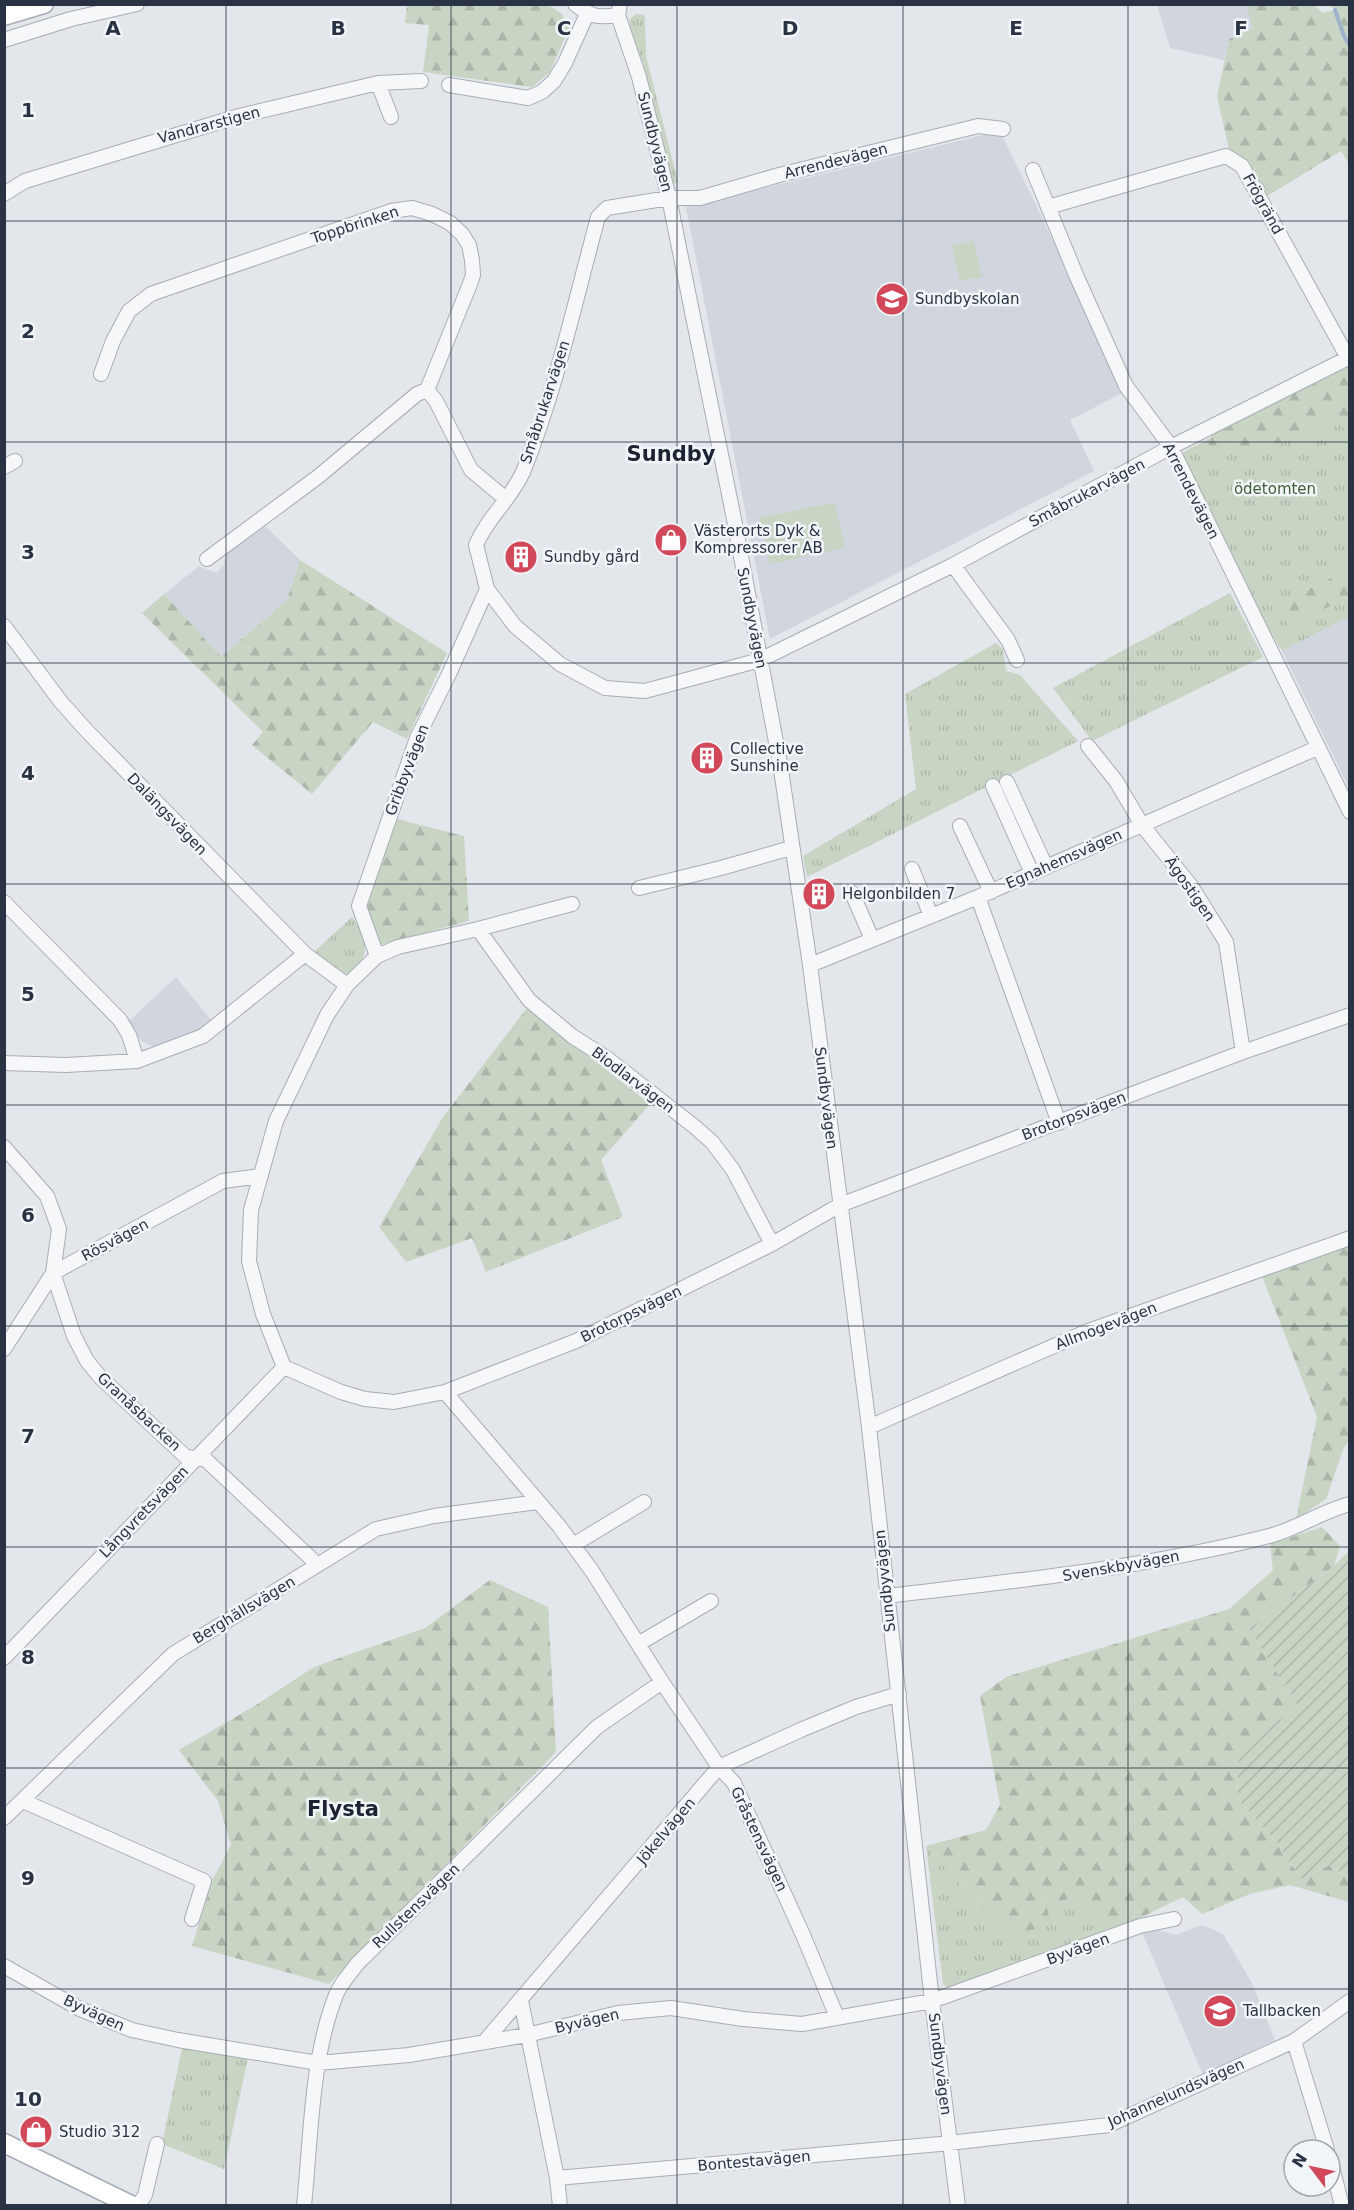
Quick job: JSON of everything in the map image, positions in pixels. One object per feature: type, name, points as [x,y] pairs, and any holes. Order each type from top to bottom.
[{"type":"street","points":[[4,16],[44,4]]},
{"type":"street","points":[[4,40],[71,19],[137,4]]},
{"type":"street","points":[[575,4],[587,14],[595,17],[619,10]]},
{"type":"street","name":"Sundbyvägen","points":[[619,10],[639,77],[669,198],[780,763],[810,965],[869,1427],[932,2001],[958,2205]]},
{"type":"street","points":[[449,85],[528,98],[542,92],[554,81],[565,63],[587,14]]},
{"type":"street","name":"Vandrarstigen","points":[[4,194],[26,181],[239,116],[378,83],[421,81]]},
{"type":"street","points":[[378,83],[391,117]]},
{"type":"street","name":"Arrendevägen","points":[[669,198],[700,198],[779,175],[978,126],[1004,129]]},
{"type":"street","name":"Frögränd","points":[[1048,207],[1226,156],[1242,166],[1349,357]]},
{"type":"street","name":"Arrendevägen","points":[[1034,170],[1076,275],[1126,386],[1171,447],[1350,812]]},
{"type":"street","name":"Småbrukarvägen","points":[[669,198],[607,208],[598,217],[546,408],[521,475],[492,516],[476,545],[487,590],[515,626],[560,664],[605,688],[645,691],[760,660],[953,565],[1171,447],[1349,357]]},
{"type":"street","name":"Toppbrinken","points":[[101,374],[112,341],[129,311],[151,294],[391,211],[412,208],[450,223],[462,234],[469,245],[472,260],[473,275],[470,284],[427,390]]},
{"type":"street","points":[[207,559],[320,476],[417,394],[427,390],[436,401],[471,470],[506,499]]},
{"type":"street","points":[[953,565],[1008,640],[1017,660]]},
{"type":"street","name":"Gribbyvägen","points":[[377,956],[359,906],[417,738],[450,674],[487,590]]},
{"type":"street","name":"Dalängsvägen","points":[[4,626],[61,702],[86,730],[305,954],[347,985]]},
{"type":"street","name":"Ägostigen","points":[[1088,746],[1116,781],[1142,825],[1191,886],[1227,942],[1243,1052]]},
{"type":"street","name":"Egnahemsvägen","points":[[810,965],[985,894],[1317,748]]},
{"type":"street","points":[[1007,782],[1046,867]]},
{"type":"street","points":[[993,786],[1032,873]]},
{"type":"street","points":[[960,826],[985,894],[1059,1123]]},
{"type":"street","points":[[639,888],[791,849]]},
{"type":"street","points":[[912,869],[931,916]]},
{"type":"street","points":[[852,893],[872,939]]},
{"type":"street","points":[[4,902],[120,1020],[129,1035],[137,1060]]},
{"type":"street","points":[[284,1367],[263,1314],[249,1261],[251,1210],[276,1121],[327,1015],[347,985],[377,956],[398,947],[572,904]]},
{"type":"street","name":"Biodlarvägen","points":[[478,929],[529,1000],[572,1036],[608,1059],[712,1142],[733,1170],[772,1244]]},
{"type":"street","points":[[4,1063],[66,1065],[137,1060],[202,1036],[305,954]]},
{"type":"street","name":"Brotorpsvägen","points":[[284,1367],[341,1392],[365,1399],[394,1402],[445,1392],[576,1341],[772,1244],[840,1205],[1243,1052],[1350,1015]]},
{"type":"street","points":[[4,1148],[47,1196],[59,1228],[52,1273]]},
{"type":"street","name":"Rösvägen","points":[[4,1349],[52,1273],[223,1181],[261,1176]]},
{"type":"street","name":"Allmogevägen","points":[[869,1427],[1088,1331],[1350,1238]]},
{"type":"street","name":"Granåsbacken","points":[[52,1273],[74,1336],[87,1361],[101,1378],[186,1456],[205,1459],[318,1565]]},
{"type":"street","name":"Långvretsvägen","points":[[4,1658],[284,1367]]},
{"type":"street","name":"Gråstensvägen","points":[[445,1392],[573,1545],[719,1767],[734,1783],[803,1935],[837,2018]]},
{"type":"street","name":"Berghällsvägen","points":[[4,1818],[173,1654],[376,1529],[434,1516],[538,1502]]},
{"type":"street","points":[[573,1545],[644,1502]]},
{"type":"street","name":"Svenskbyvägen","points":[[887,1596],[1052,1578],[1183,1556],[1272,1535],[1349,1504]]},
{"type":"street","points":[[638,1644],[711,1601]]},
{"type":"street","name":"Rullstensvägen","points":[[304,2205],[318,2063],[325,2029],[337,1992],[357,1964],[597,1727],[662,1682]]},
{"type":"street","name":"Jökelvägen","points":[[485,2041],[719,1767],[802,1729],[856,1707],[898,1694]]},
{"type":"street","points":[[23,1801],[204,1881],[192,1919]]},
{"type":"street","name":"Byvägen","points":[[4,1966],[80,2009],[132,2030],[178,2040],[318,2063],[409,2055],[527,2035],[618,2013],[672,2008],[742,2019],[802,2024],[932,2001],[1140,1926],[1174,1919]]},
{"type":"street","points":[[521,2001],[557,2178],[560,2205]]},
{"type":"street","name":"Johannelundsvägen","points":[[950,2143],[1109,2125],[1294,2041],[1350,2001]]},
{"type":"street","points":[[1294,2041],[1323,2138]]},
{"type":"street","name":"Bontestavägen","points":[[557,2178],[950,2143]]},
{"type":"street","points":[[6,2148],[136,2205],[145,2195],[157,2144]]},
{"type":"shaded area","points":[[1157,5],[1246,5],[1253,28],[1229,39],[1224,60],[1170,48]]},
{"type":"shaded area","name":"Sundbyskolan","points":[[1000,131],[1126,391],[1070,420],[1094,471],[770,639],[686,207]]},
{"type":"shaded area","points":[[262,523],[300,560],[287,600],[221,657],[164,594],[199,566],[216,573],[224,565],[227,549]]},
{"type":"shaded area","points":[[1349,617],[1349,788],[1282,651]]},
{"type":"shaded area","points":[[176,977],[211,1020],[192,1034],[155,1048],[141,1041],[128,1022]]},
{"type":"shaded area","name":"Tallbacken","points":[[1202,1925],[1223,1934],[1252,1983],[1275,2040],[1203,2075],[1142,1932],[1155,1929],[1176,1935]]},
{"type":"green space","points":[[546,4],[561,13],[569,28],[550,72],[532,87],[423,72],[429,25],[405,23],[407,5]]},
{"type":"green space","points":[[1246,5],[1314,5],[1323,13],[1335,10],[1331,5],[1349,5],[1349,164],[1341,151],[1267,196],[1244,159],[1229,149],[1217,97],[1229,39],[1253,28]]},
{"type":"green space","points":[[636,14],[645,15],[646,56],[678,182],[673,184],[644,65],[629,26],[630,19]]},
{"type":"green space","points":[[974,241],[982,277],[960,281],[952,246]]},
{"type":"green space","points":[[1349,364],[1349,435],[1336,418],[1287,441],[1243,450],[1209,446],[1213,432]]},
{"type":"green space","name":"ödetomten","points":[[1349,365],[1349,617],[1282,651],[1223,555],[1176,456]]},
{"type":"green space","points":[[835,502],[845,548],[770,564],[760,518]]},
{"type":"green space","points":[[300,560],[447,653],[407,739],[373,722],[312,794],[252,745],[263,732],[142,613],[164,594],[221,657],[287,600]]},
{"type":"green space","points":[[1349,569],[1349,597],[1288,626],[1277,605]]},
{"type":"green space","points":[[1230,593],[1263,657],[1092,741],[1053,688]]},
{"type":"green space","points":[[996,643],[1003,649],[1006,671],[1020,675],[1078,741],[807,877],[803,856],[916,789],[905,694]]},
{"type":"green space","points":[[393,818],[464,836],[469,921],[379,945],[366,906]]},
{"type":"green space","points":[[352,917],[363,935],[365,948],[362,961],[350,973],[345,973],[332,968],[314,952]]},
{"type":"green space","points":[[527,1008],[650,1104],[601,1160],[623,1217],[486,1272],[472,1238],[406,1262],[379,1227],[443,1117]]},
{"type":"green space","points":[[1349,1246],[1349,1441],[1344,1447],[1326,1499],[1296,1519],[1317,1417],[1262,1276]]},
{"type":"green space","points":[[1322,1527],[1340,1546],[1334,1566],[1249,1629],[1299,1707],[1239,1747],[1237,1798],[1279,1845],[1301,1879],[1329,1865],[1349,1877],[1349,1902],[1290,1885],[1250,1894],[1202,1914],[1183,1897],[1111,1932],[1087,1904],[1071,1899],[1046,1904],[1049,1916],[1043,1927],[1016,1934],[982,1909],[926,1846],[986,1830],[1000,1805],[980,1696],[1006,1677],[1229,1609],[1273,1570],[1270,1544]]},
{"type":"green space","points":[[1349,1551],[1349,1877],[1329,1865],[1301,1879],[1279,1845],[1237,1798],[1239,1747],[1299,1707],[1249,1629],[1334,1566]]},
{"type":"green space","points":[[490,1580],[548,1607],[556,1752],[329,1984],[192,1946],[213,1879],[231,1845],[218,1801],[179,1750],[256,1705],[314,1667],[425,1628]]},
{"type":"green space","points":[[926,1846],[982,1909],[1046,1904],[1071,1899],[1087,1904],[1111,1932],[953,1991],[943,1984]]},
{"type":"green space","points":[[182,2048],[248,2058],[224,2169],[162,2144]]},
{"type":"waterway","points":[[1335,10],[1350,46]]},
{"type":"place","name":"Sundbyskolan","points":[[892,299]]},
{"type":"place","name":"Västerorts Dyk & Kompressorer AB","points":[[671,540]]},
{"type":"place","name":"Sundby gård","points":[[521,557]]},
{"type":"place","name":"Collective Sunshine","points":[[707,758]]},
{"type":"place","name":"Helgonbilden 7","points":[[819,894]]},
{"type":"place","name":"Tallbacken","points":[[1220,2011]]},
{"type":"place","name":"Studio 312","points":[[36,2132]]},
{"type":"district","name":"Sundby","points":[[671,454]]},
{"type":"district","name":"Flysta","points":[[343,1809]]}]
